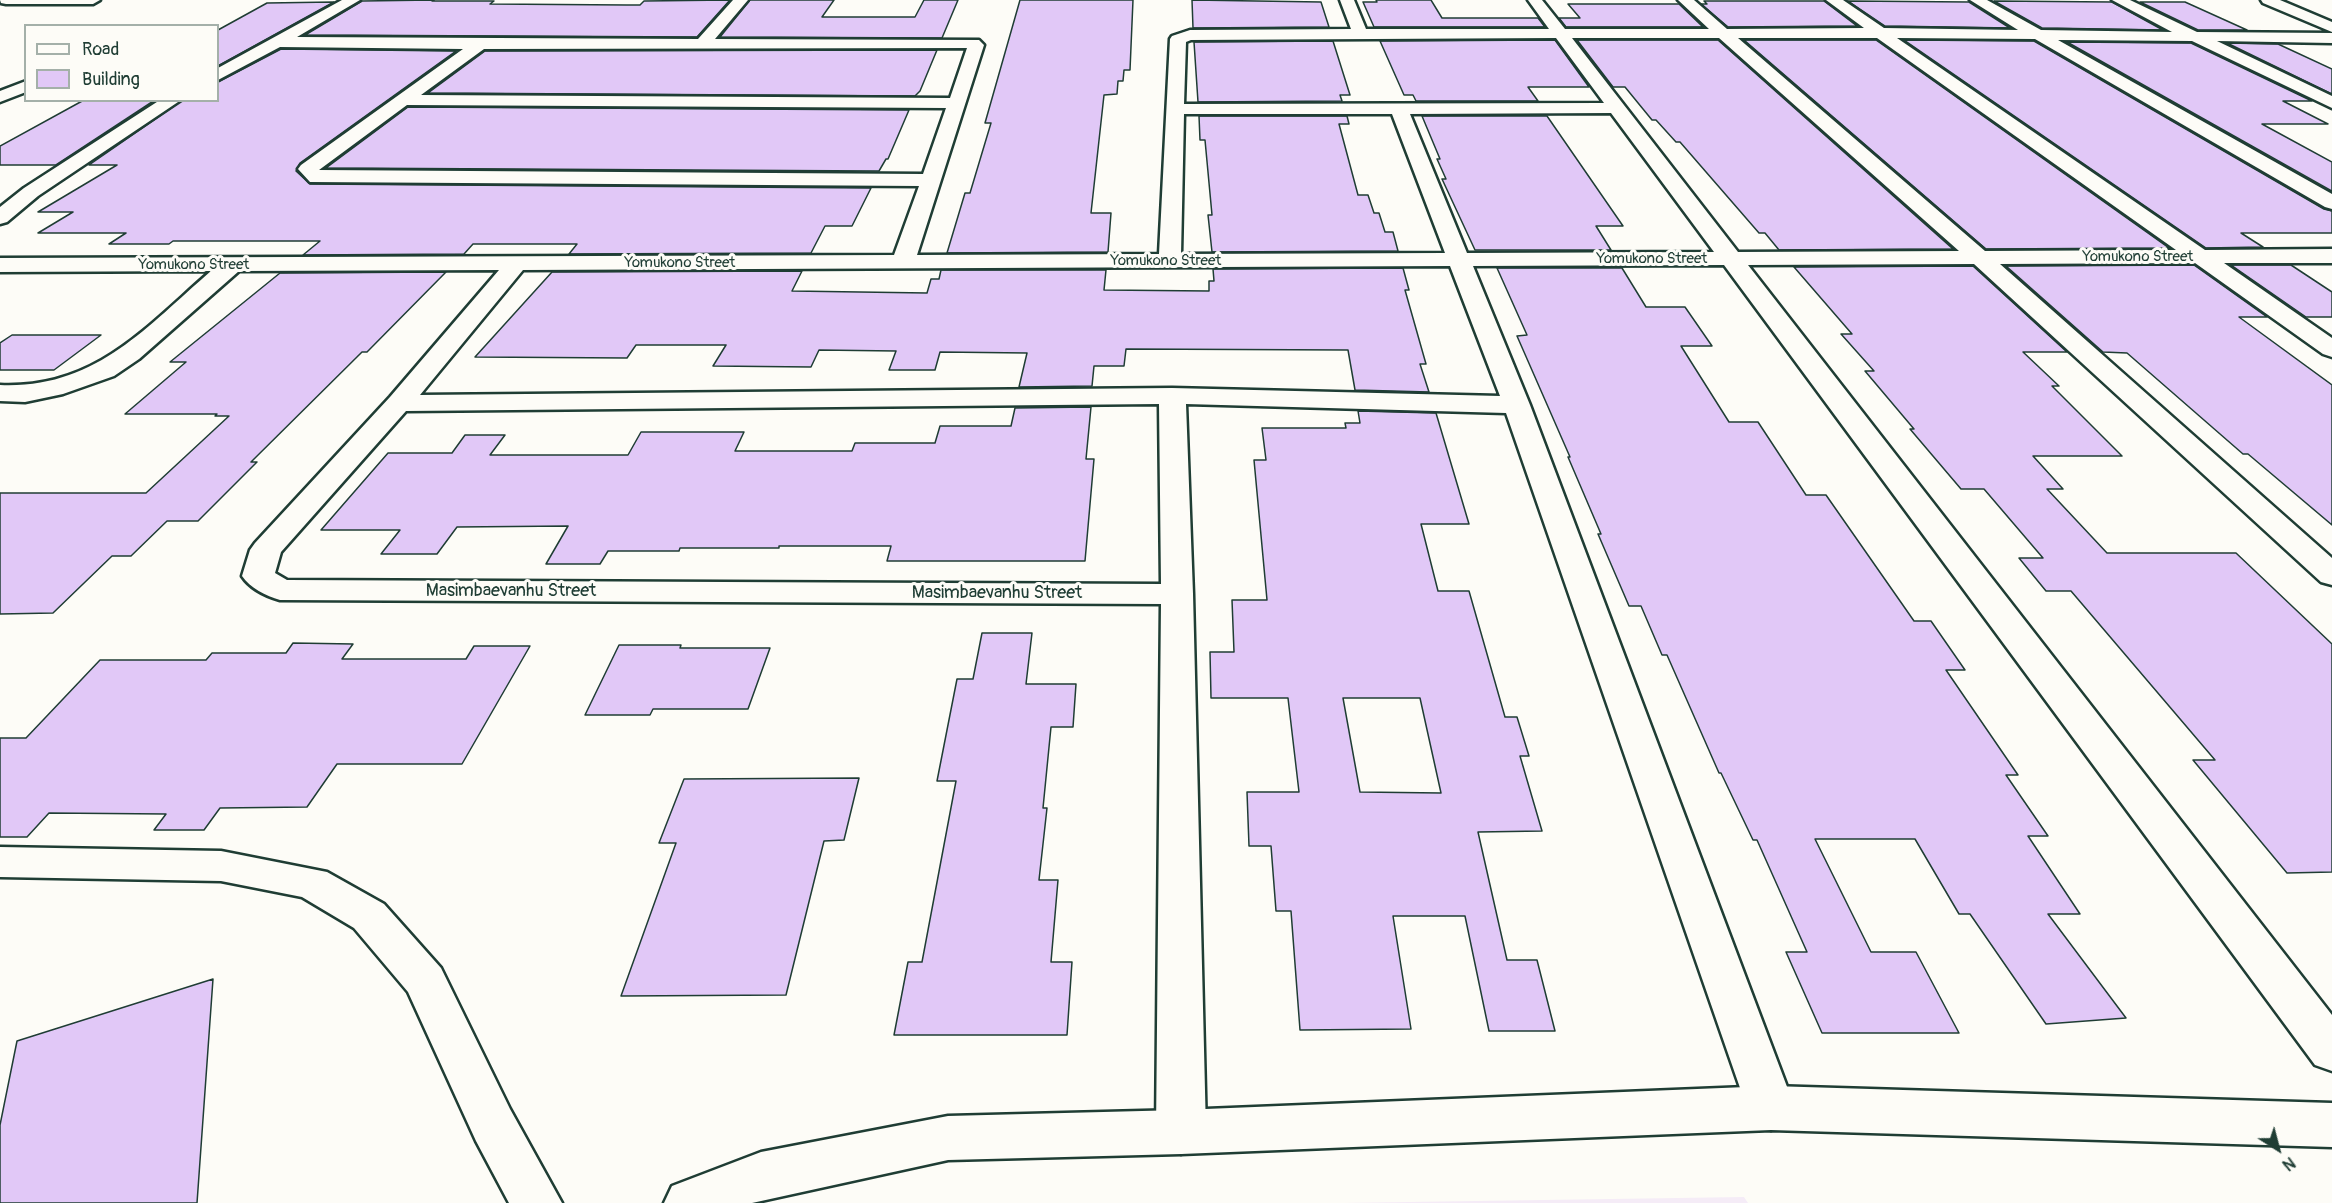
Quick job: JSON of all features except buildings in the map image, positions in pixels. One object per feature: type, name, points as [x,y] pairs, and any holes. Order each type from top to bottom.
[{"type":"street","points":[[6,0],[93,0]]},
{"type":"street","points":[[219,74],[353,0]]},
{"type":"street","points":[[703,43],[741,0]]},
{"type":"street","points":[[1347,0],[1360,34]]},
{"type":"street","points":[[1535,0],[1733,258],[2332,1052]]},
{"type":"street","points":[[1685,0],[1979,257],[2332,575]]},
{"type":"street","points":[[1833,0],[2332,349]]},
{"type":"street","points":[[1977,0],[2332,203]]},
{"type":"street","points":[[2119,0],[2332,103]]},
{"type":"street","points":[[2268,0],[2332,27]]},
{"type":"street","points":[[1170,261],[1178,39],[1182,37],[1360,34],[1878,33],[2188,34],[2332,38]]},
{"type":"street","points":[[279,42],[973,43],[976,45],[903,262]]},
{"type":"street","points":[[480,44],[308,170],[311,174],[317,178],[931,180]]},
{"type":"street","points":[[0,86],[24,86]]},
{"type":"street","points":[[0,97],[24,87]]},
{"type":"street","points":[[403,100],[957,103]]},
{"type":"street","points":[[0,218],[23,198],[170,102]]},
{"type":"street","points":[[1176,110],[1618,108]]},
{"type":"street","points":[[1399,109],[1517,405],[1771,1108]]},
{"type":"street","points":[[0,199],[23,198]]},
{"type":"street","name":"Yomukono Street","points":[[0,265],[2332,256]]},
{"type":"street","name":"Masimbaevanhu Street","points":[[517,263],[399,404],[266,550],[258,576],[280,590],[1177,594]]},
{"type":"street","points":[[0,393],[34,392],[63,386],[105,371],[130,354],[233,264]]},
{"type":"street","points":[[399,404],[1172,396],[1517,405]]},
{"type":"street","points":[[1172,396],[1177,594],[1181,1132]]},
{"type":"street","points":[[0,862],[221,866],[312,883],[369,916],[425,981],[493,1125],[536,1203]]},
{"type":"street","points":[[690,1203],[761,1176],[948,1138],[1181,1132],[1771,1108],[2332,1125]]},
{"type":"shaded area","points":[[1744,1197],[1748,1203],[1342,1203]]}]
